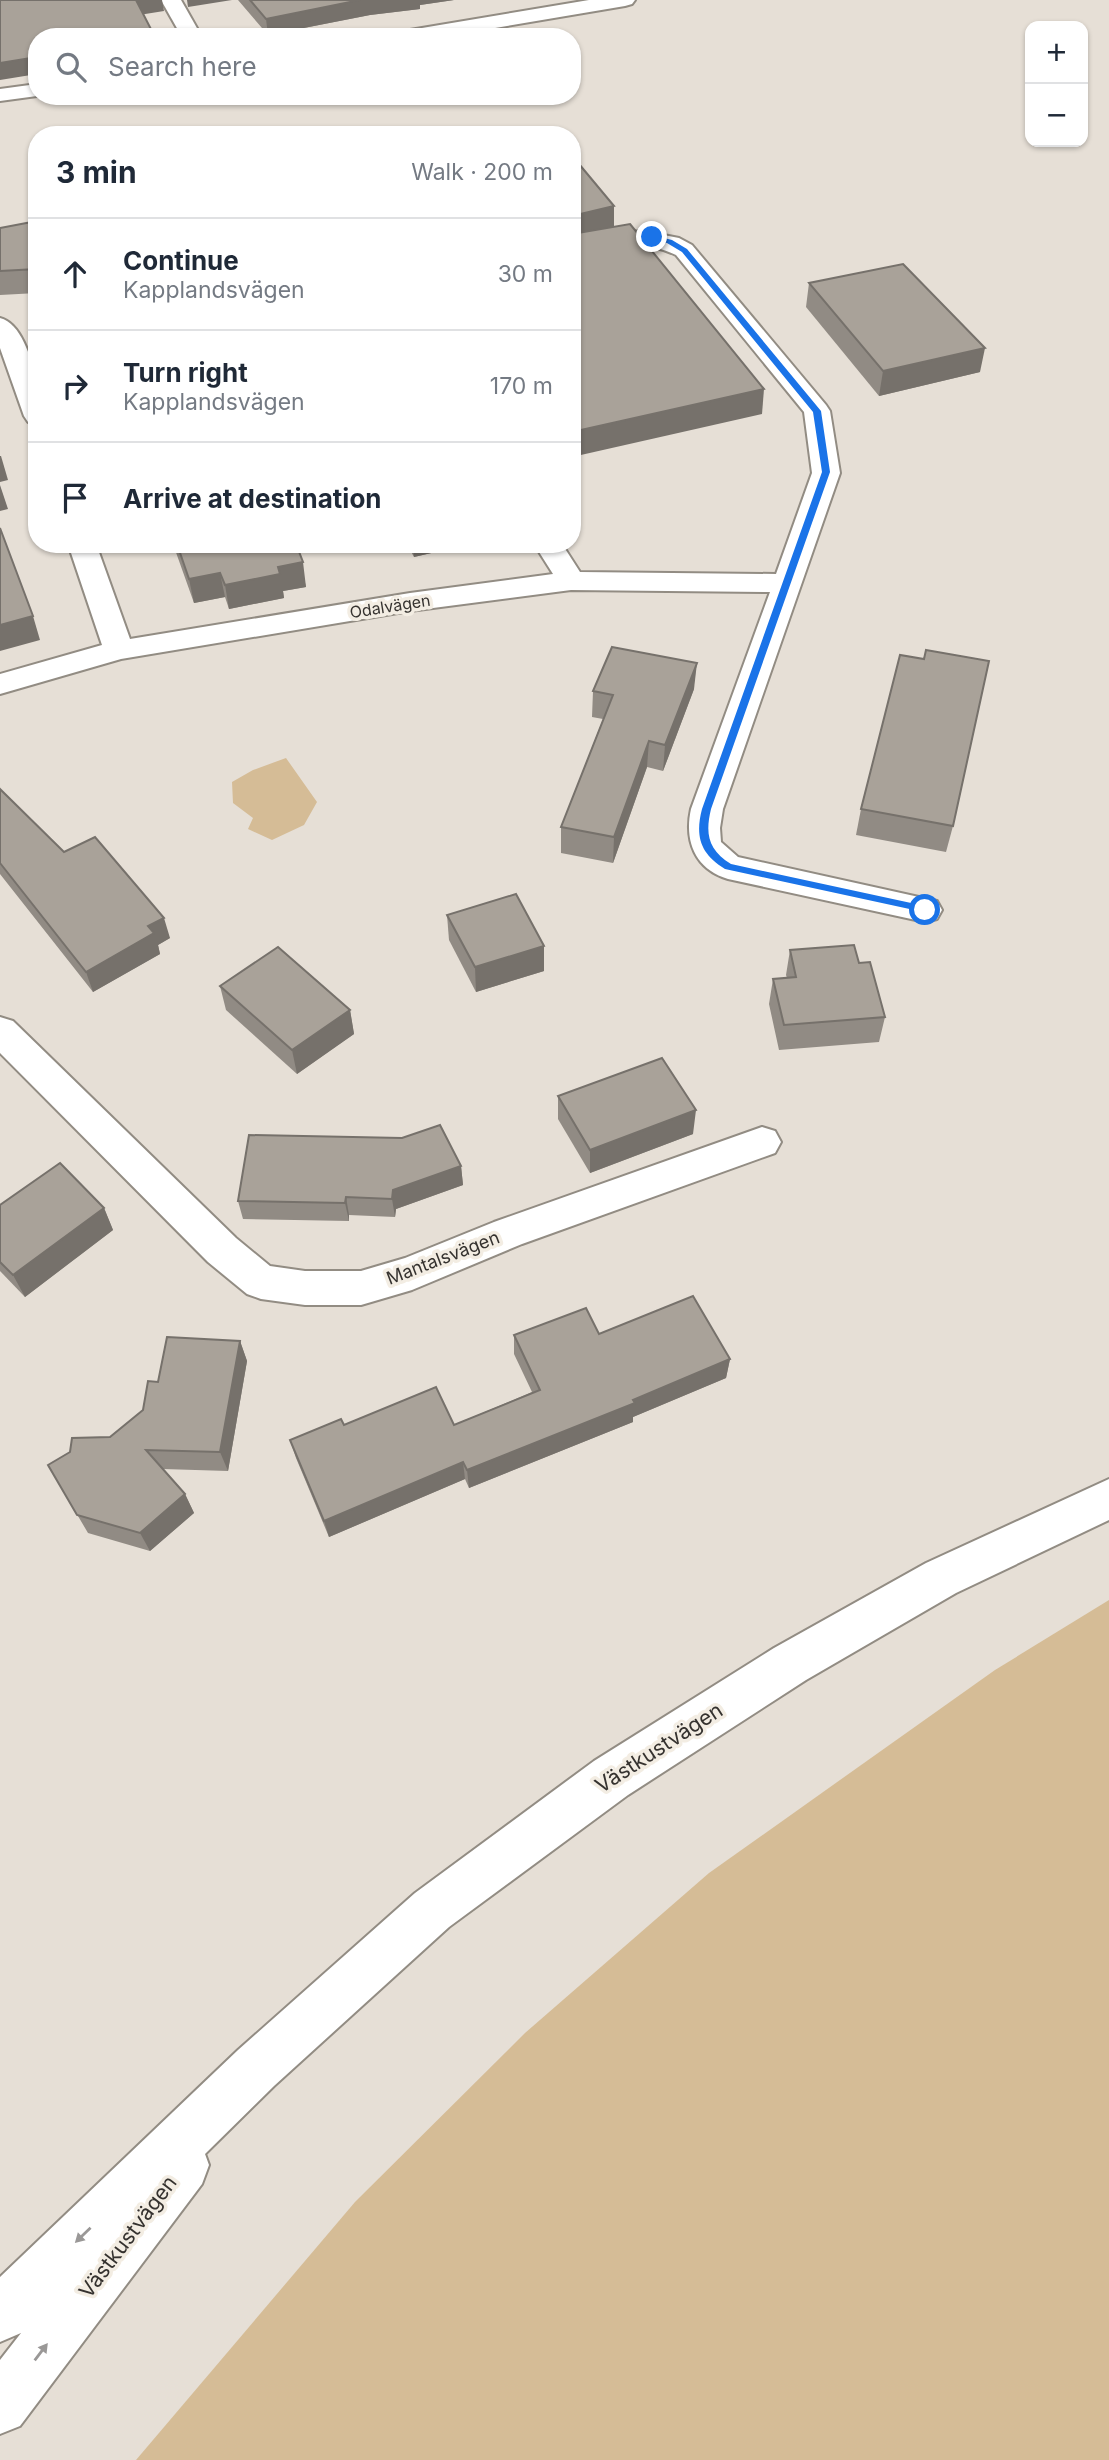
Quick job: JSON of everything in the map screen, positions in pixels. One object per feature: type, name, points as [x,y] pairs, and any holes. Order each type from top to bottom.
[{"type":"street","points":[[171,0],[187,28]]},
{"type":"street","points":[[451,9],[466,28],[625,0]]},
{"type":"street","points":[[0,95],[28,91]]},
{"type":"street","points":[[581,246],[630,237],[652,237],[670,241],[684,250],[817,411],[826,472],[707,809],[702,827],[704,844],[714,858],[728,867],[925,910]]},
{"type":"street","points":[[4,329],[28,392]]},
{"type":"street","points":[[85,553],[119,650]]},
{"type":"street","points":[[554,553],[571,581]]},
{"type":"street","name":"Odalvägen","points":[[0,684],[119,650],[410,602],[571,581],[787,583]]},
{"type":"street","name":"Mantalsvägen","points":[[0,1031],[222,1250],[261,1282],[305,1288],[361,1288],[412,1273],[508,1233],[762,1142]]},
{"type":"street","name":"Västkustvägen","points":[[0,2315],[256,2068],[432,1910],[611,1778],[790,1664],[941,1578],[1109,1499]]},
{"type":"street","name":"Västkustvägen","points":[[0,2406],[256,2068]]},
{"type":"shaded area","points":[[286,758],[317,802],[304,825],[272,840],[248,829],[253,818],[233,803],[232,782],[253,770]]},
{"type":"shaded area","points":[[1109,1600],[1109,2460],[136,2460],[355,2202],[525,2033],[709,1873],[995,1670]]},
{"type":"building","points":[[0,0],[136,0],[150,28],[28,28],[28,58],[0,63]]},
{"type":"building","points":[[250,0],[360,0],[266,19]]},
{"type":"building","points":[[581,166],[614,206],[581,214]]},
{"type":"building","points":[[28,223],[28,269],[0,271],[0,228]]},
{"type":"building","points":[[630,224],[764,389],[581,430],[581,232]]},
{"type":"building","points":[[903,264],[985,348],[883,371],[809,283]]},
{"type":"building","points":[[0,528],[33,616],[0,625]]},
{"type":"building","points":[[180,553],[300,553],[303,562],[278,567],[280,574],[225,585],[220,573],[189,579]]},
{"type":"building","points":[[612,647],[697,663],[665,745],[649,741],[614,837],[561,827],[613,695],[593,691]]},
{"type":"building","points":[[926,650],[989,661],[953,826],[861,809],[900,655],[924,659]]},
{"type":"building","points":[[0,789],[64,852],[95,837],[164,918],[148,926],[154,933],[86,972],[0,863]]},
{"type":"building","points":[[516,894],[544,946],[475,967],[447,915]]},
{"type":"building","points":[[854,945],[859,963],[870,962],[885,1017],[784,1025],[773,979],[796,977],[790,950]]},
{"type":"building","points":[[278,947],[350,1010],[292,1050],[220,986]]},
{"type":"building","points":[[662,1058],[696,1110],[590,1150],[558,1096]]},
{"type":"building","points":[[440,1125],[461,1166],[393,1190],[392,1199],[346,1197],[345,1203],[238,1201],[249,1135],[402,1138]]},
{"type":"building","points":[[60,1163],[104,1208],[13,1275],[0,1262],[0,1205]]},
{"type":"building","points":[[693,1296],[730,1359],[633,1400],[635,1403],[467,1470],[463,1462],[324,1521],[290,1440],[341,1419],[344,1425],[436,1387],[454,1425],[540,1390],[514,1335],[586,1308],[599,1334]]},
{"type":"building","points":[[167,1337],[240,1341],[220,1452],[146,1450],[185,1494],[140,1533],[77,1515],[48,1465],[70,1452],[72,1438],[110,1437],[143,1410],[148,1381],[158,1382]]},
{"type":"route","points":[[652,237],[670,241],[684,250],[817,411],[826,472],[707,809],[702,827],[704,844],[714,858],[728,867],[925,910]]}]
